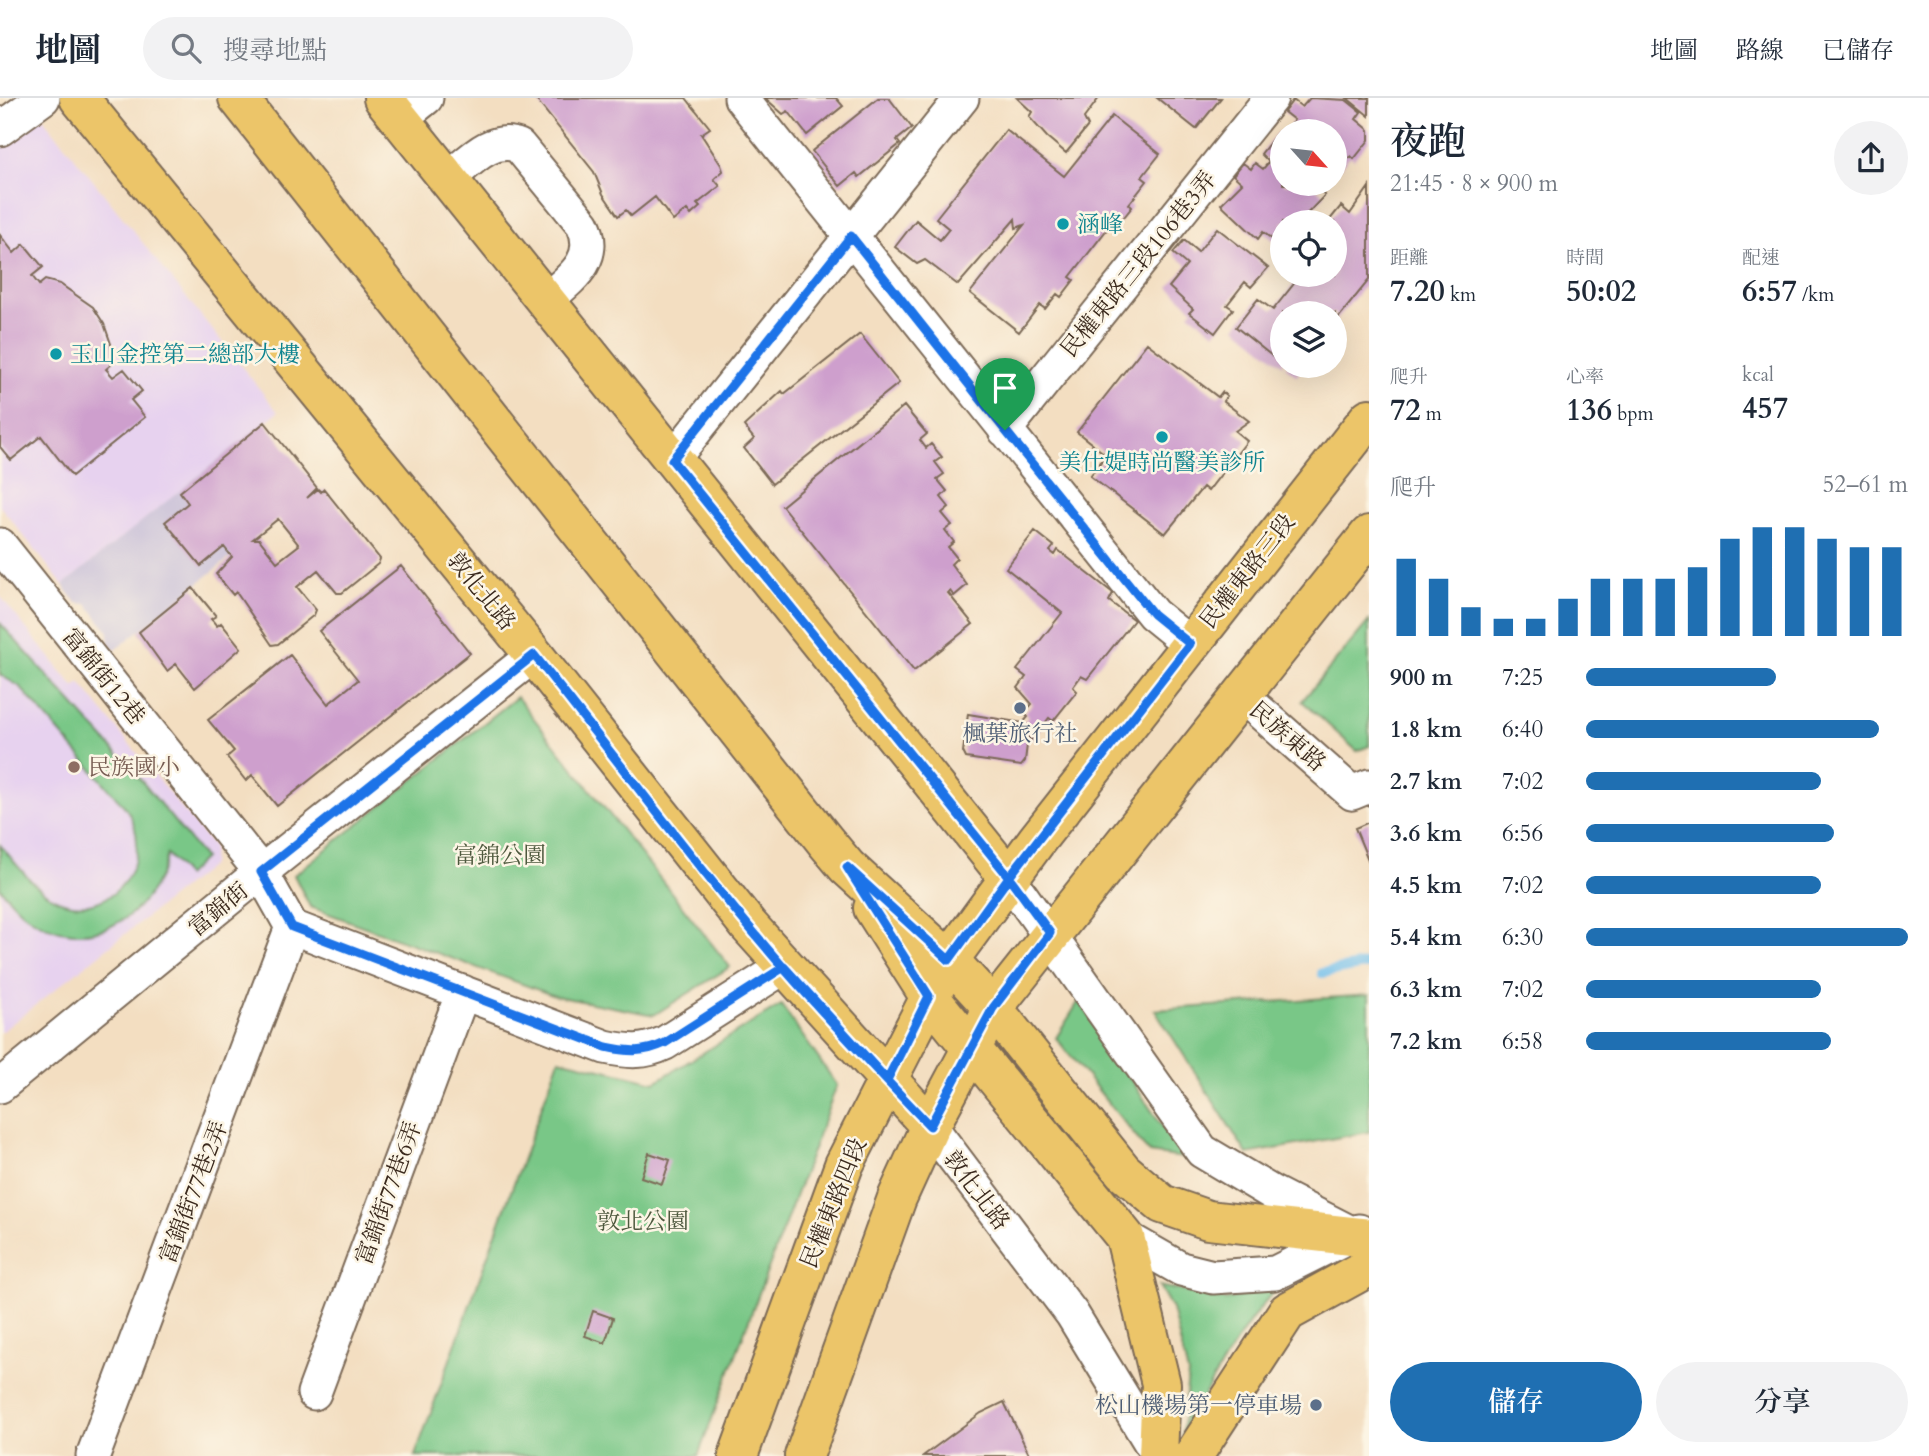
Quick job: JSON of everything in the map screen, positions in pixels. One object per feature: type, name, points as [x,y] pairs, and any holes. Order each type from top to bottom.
[{"type":"main road","name":"敦化北路","points":[[79,98],[534,655],[784,967],[930,1126]]},
{"type":"main road","name":"敦化北路","points":[[238,98],[847,867],[929,996],[1125,1237],[1161,1384],[1158,1456]]},
{"type":"main road","points":[[403,105],[448,179],[1009,877]]},
{"type":"main road","name":"民權東路三段","points":[[949,960],[1009,877],[1369,418]]},
{"type":"main road","points":[[804,1456],[897,1198],[930,1126],[993,1008],[1369,535]]},
{"type":"main road","name":"敦化北路","points":[[847,867],[949,960],[993,1008],[1122,1171],[1162,1204],[1208,1220],[1365,1240]]},
{"type":"main road","name":"民權東路四段","points":[[738,1456],[844,1166],[949,960]]},
{"type":"main road","points":[[1193,1456],[1287,1312],[1365,1240]]},
{"type":"street","points":[[0,129],[43,98]]},
{"type":"street","points":[[741,98],[1153,614],[1190,644]]},
{"type":"street","points":[[672,460],[962,98]]},
{"type":"street","name":"民權東路三段106巷3弄","points":[[1005,430],[1271,98]]},
{"type":"street","points":[[448,179],[493,144],[506,141],[519,146],[583,224],[590,239],[587,257],[569,279],[545,301]]},
{"type":"street","name":"富錦街12巷","points":[[0,545],[261,872],[292,927]]},
{"type":"street","name":"富錦街","points":[[1,1084],[261,872],[534,655]]},
{"type":"street","name":"民族東路","points":[[1241,695],[1352,793],[1369,786]]},
{"type":"street","points":[[1009,877],[1202,1151],[1270,1192],[1365,1240]]},
{"type":"street","points":[[292,927],[606,1047],[629,1052],[648,1051],[784,967]]},
{"type":"street","name":"富錦街77巷2弄","points":[[93,1456],[292,927]]},
{"type":"street","name":"富錦街77巷6弄","points":[[314,1393],[463,992]]},
{"type":"street","name":"敦化北路","points":[[930,1126],[1072,1314],[1158,1456]]},
{"type":"street","name":"敦化北路","points":[[1125,1237],[1181,1269],[1213,1277],[1275,1273],[1365,1240]]},
{"type":"shaded area","points":[[39,113],[278,412],[63,585],[0,506],[0,144]]},
{"type":"shaded area","points":[[265,422],[317,488],[115,650],[108,642],[109,632],[87,604],[77,603],[63,585]]},
{"type":"shaded area","name":"民族國小","points":[[0,596],[74,687],[80,683],[213,847],[212,865],[0,1033]]},
{"type":"green space","points":[[1369,621],[1369,746],[1357,751],[1302,701]]},
{"type":"green space","points":[[0,623],[140,779],[204,858],[186,876],[167,854],[159,877],[147,897],[132,913],[113,925],[93,932],[71,933],[49,927],[22,912],[0,888],[0,845],[26,876],[49,896],[79,905],[98,902],[114,893],[126,880],[134,863],[137,845],[134,825],[125,807],[19,686],[0,675]]},
{"type":"green space","name":"富錦公園","points":[[517,697],[730,967],[654,1015],[555,996],[310,907],[294,875]]},
{"type":"green space","points":[[1369,995],[1369,1132],[1247,1154],[1155,1010]]},
{"type":"green space","points":[[1079,1001],[1183,1158],[1149,1153],[1056,1038]]},
{"type":"green space","name":"敦北公園","points":[[781,1005],[837,1085],[698,1456],[415,1456],[559,1059],[655,1082]]},
{"type":"green space","points":[[1159,1286],[1226,1300],[1278,1286],[1250,1321],[1226,1358],[1182,1437],[1188,1374],[1172,1309]]},
{"type":"building","points":[[535,98],[686,98],[710,128],[701,134],[721,165],[723,171],[714,179],[720,186],[697,204],[700,207],[691,215],[687,210],[673,221],[655,197],[631,216],[626,210],[618,216],[603,194],[594,172]]},
{"type":"building","points":[[765,98],[836,98],[843,106],[807,135],[788,111],[783,114]]},
{"type":"building","points":[[878,98],[889,98],[912,128],[897,140],[900,144],[859,177],[856,173],[840,186],[812,151]]},
{"type":"building","points":[[1017,98],[1099,98],[1084,118],[1088,126],[1066,153],[1029,117],[1032,112]]},
{"type":"building","points":[[1157,98],[1221,98],[1196,129]]},
{"type":"building","points":[[1310,98],[1346,100],[1361,112],[1356,119],[1369,130],[1369,140],[1354,159],[1351,156],[1348,158],[1348,119],[1293,119],[1284,112],[1293,100],[1302,107]]},
{"type":"building","points":[[1347,98],[1369,98],[1369,116]]},
{"type":"building","name":"涵峰","points":[[1112,116],[1160,154],[1142,177],[1147,181],[1129,204],[1132,207],[1120,222],[1115,219],[1070,277],[1074,280],[1061,297],[1057,294],[1045,309],[1040,305],[1019,332],[970,293],[1024,225],[1016,228],[1015,219],[958,285],[925,260],[917,264],[895,247],[916,220],[940,240],[949,229],[936,218],[1006,130],[1064,176]]},
{"type":"building","points":[[1270,142],[1270,196],[1324,196],[1311,210],[1270,210],[1270,238],[1263,232],[1258,239],[1221,204],[1242,183],[1233,175],[1243,163],[1251,169],[1255,163],[1263,169],[1269,162],[1261,154]]},
{"type":"building","points":[[1369,187],[1369,280],[1347,307],[1347,301],[1280,301],[1291,287],[1347,287],[1347,211],[1350,214]]},
{"type":"building","points":[[1217,228],[1268,268],[1251,287],[1245,282],[1227,305],[1233,309],[1215,333],[1189,313],[1193,309],[1169,287],[1187,265],[1173,253],[1184,240],[1198,252]]},
{"type":"building","name":"玉山金控第二總部大樓","points":[[0,235],[14,253],[24,244],[43,267],[32,276],[39,285],[45,280],[60,284],[93,307],[104,324],[111,344],[112,364],[106,369],[113,377],[124,369],[142,391],[131,400],[145,417],[72,476],[41,436],[11,460],[0,447]]},
{"type":"building","points":[[1258,299],[1270,308],[1270,354],[1236,327]]},
{"type":"building","points":[[860,334],[899,383],[772,484],[744,448],[754,439],[744,426],[782,391],[784,394]]},
{"type":"building","name":"美仕媞時尚醫美診所","points":[[1147,343],[1218,397],[1222,392],[1227,396],[1223,401],[1249,421],[1235,431],[1247,441],[1208,491],[1203,487],[1165,534],[1090,476],[1106,455],[1077,432]]},
{"type":"building","points":[[904,406],[927,434],[920,440],[926,448],[931,444],[942,457],[935,462],[944,474],[937,479],[947,491],[941,497],[949,507],[942,513],[952,525],[945,530],[954,542],[948,547],[957,558],[951,564],[967,585],[954,596],[950,591],[948,593],[973,624],[914,671],[782,506]]},
{"type":"building","points":[[265,422],[317,488],[307,498],[318,489],[321,492],[324,489],[380,559],[378,564],[342,593],[337,593],[318,570],[297,587],[316,610],[314,615],[278,644],[272,645],[236,592],[233,595],[216,574],[232,557],[224,547],[201,566],[165,522],[188,503],[180,492]],"holes":[[[278,519],[299,545],[277,562],[259,539],[253,539]]]},
{"type":"building","points":[[1035,531],[1054,546],[1050,551],[1055,555],[1058,550],[1113,593],[1109,601],[1134,620],[1087,679],[1081,676],[1073,687],[1077,691],[1053,721],[1049,718],[1032,740],[1028,737],[1025,761],[1021,766],[966,758],[963,752],[968,714],[1023,723],[1028,717],[1024,713],[1032,704],[1018,688],[1026,677],[1017,670],[1062,613],[1006,568]]},
{"type":"building","points":[[401,566],[470,653],[277,806],[252,775],[246,781],[227,757],[234,751],[208,720],[290,655],[328,704],[358,680],[319,631]]},
{"type":"building","points":[[193,588],[216,616],[211,619],[217,626],[221,623],[241,648],[195,688],[176,664],[167,671],[139,632]]},
{"type":"building","points":[[1369,822],[1369,862],[1355,828]]},
{"type":"building","points":[[649,1153],[670,1160],[662,1184],[641,1177]]},
{"type":"building","points":[[593,1311],[613,1318],[605,1343],[585,1336]]},
{"type":"building","points":[[1004,1402],[1030,1456],[923,1456],[981,1413]]},
{"type":"waterway","points":[[1322,973],[1369,964]]},
{"type":"place","name":"涵峰","points":[[1063,224]]},
{"type":"place","name":"玉山金控第二總部大樓","points":[[56,354]]},
{"type":"place","name":"美仕媞時尚醫美診所","points":[[1162,437]]},
{"type":"place","name":"楓葉旅行社","points":[[1020,708]]},
{"type":"place","name":"民族國小","points":[[74,767]]},
{"type":"place","name":"松山機場第一停車場","points":[[1316,1405]]},
{"type":"route","points":[[1005,430],[851,236],[672,460],[1009,877],[1050,933],[993,1008],[930,1126],[887,1080],[835,1024],[784,967],[748,925],[534,655],[304,841],[261,872],[292,927],[606,1047],[629,1052],[648,1051],[665,1043],[784,967],[887,1080],[929,996],[847,867],[949,960],[1009,877],[1190,644],[1153,614],[1005,430]]}]
